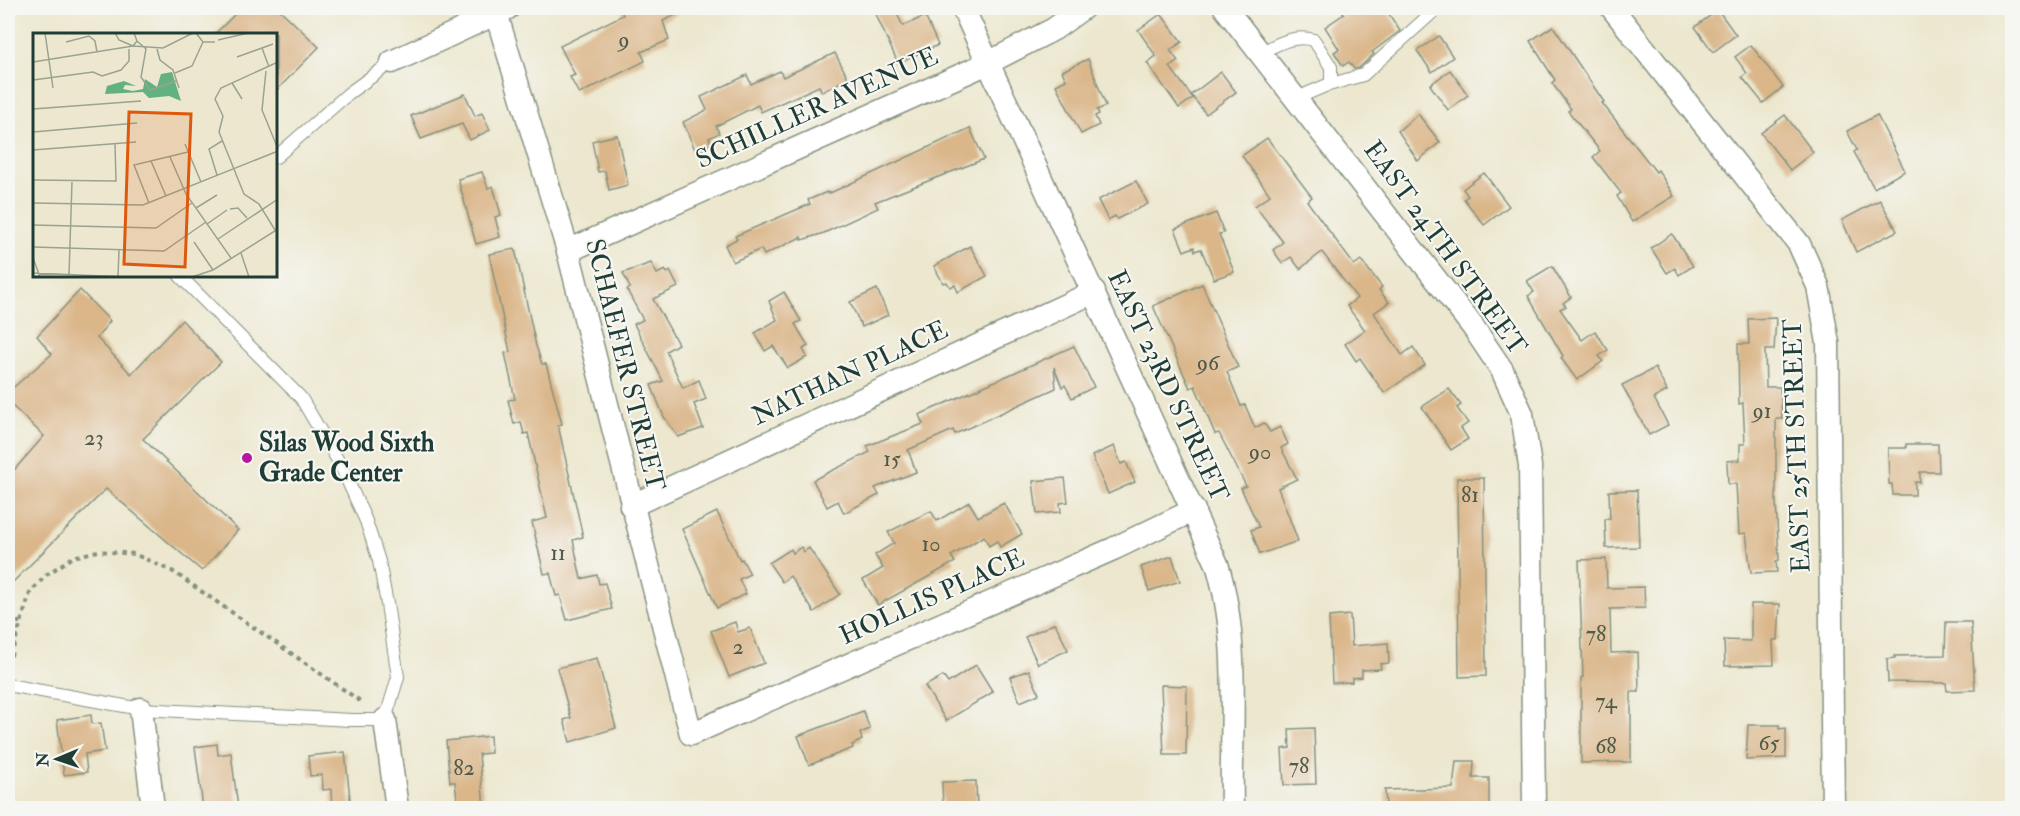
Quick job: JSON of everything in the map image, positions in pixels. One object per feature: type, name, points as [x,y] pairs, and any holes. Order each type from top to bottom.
[{"type":"street","name":"EAST 23RD STREET","points":[[963,8],[1218,564],[1228,597],[1232,678],[1232,808]]},
{"type":"street","name":"SCHILLER AVENUE","points":[[568,251],[988,63],[1054,29],[1083,8]]},
{"type":"street","name":"EAST 24TH STREET","points":[[1225,8],[1473,327],[1502,370],[1522,414],[1530,466],[1534,808]]},
{"type":"street","name":"EAST 25TH STREET","points":[[1612,8],[1798,244],[1818,286],[1828,343],[1833,808]]},
{"type":"street","points":[[392,62],[503,10]]},
{"type":"street","name":"SCHAEFER STREET","points":[[503,10],[568,251],[631,506],[691,734]]},
{"type":"street","name":"NATHAN PLACE","points":[[631,506],[1094,292]]},
{"type":"street","name":"HOLLIS PLACE","points":[[691,734],[1113,549],[1194,510]]},
{"type":"street","points":[[141,709],[153,808]]},
{"type":"street","points":[[376,713],[397,808]]},
{"type":"lane","points":[[1297,98],[1331,84],[1363,75],[1434,11]]},
{"type":"lane","points":[[1260,53],[1285,40],[1304,37],[1314,40],[1331,67],[1331,84]]},
{"type":"lane","points":[[278,155],[349,93],[392,62]]},
{"type":"lane","points":[[8,685],[141,709],[351,720],[376,713],[398,677],[379,561],[366,521],[340,464],[301,398],[182,278]]},
{"type":"path","points":[[8,665],[30,593],[46,575],[74,557],[99,551],[134,554],[172,571],[376,713]]},
{"type":"path","points":[[8,622],[20,622]]},
{"type":"building","points":[[241,8],[278,8],[319,47],[278,89],[278,33],[216,33]]},
{"type":"building","points":[[620,8],[690,8],[663,21],[669,40],[641,52],[645,61],[579,94],[570,77],[575,75],[560,46],[623,15]]},
{"type":"building","points":[[873,8],[894,8],[903,26],[925,16],[938,45],[898,63]]},
{"type":"building","points":[[1340,8],[1385,8],[1400,31],[1372,52],[1374,54],[1359,68],[1354,69],[1349,62],[1343,66],[1334,52],[1339,49],[1325,27],[1344,14]]},
{"type":"building","points":[[1718,10],[1736,35],[1713,52],[1695,27]]},
{"type":"building","points":[[1161,14],[1182,42],[1170,50],[1178,61],[1170,67],[1193,98],[1179,108],[1147,63],[1156,56],[1138,30]]},
{"type":"building","points":[[1553,26],[1604,102],[1602,103],[1656,172],[1658,170],[1674,196],[1632,222],[1617,196],[1621,193],[1593,157],[1600,151],[1568,111],[1571,109],[1552,83],[1555,80],[1530,41]]},
{"type":"building","points":[[1439,36],[1453,57],[1432,72],[1417,51]]},
{"type":"building","points":[[1751,45],[1783,87],[1763,103],[1742,77],[1747,73],[1735,57]]},
{"type":"building","points":[[835,53],[848,78],[822,92],[819,86],[761,112],[758,105],[716,126],[719,133],[709,138],[712,144],[696,152],[683,122],[707,110],[701,97],[747,75],[751,84],[780,71],[783,77]]},
{"type":"building","points":[[1088,59],[1106,106],[1097,110],[1099,114],[1095,116],[1099,125],[1081,134],[1056,85],[1066,80],[1062,71]]},
{"type":"building","points":[[1450,70],[1468,95],[1448,110],[1430,85]]},
{"type":"building","points":[[1221,72],[1236,92],[1206,114],[1191,95]]},
{"type":"building","points":[[465,94],[475,116],[482,113],[490,130],[470,140],[462,124],[421,139],[411,116]]},
{"type":"building","points":[[1418,114],[1440,142],[1418,161],[1398,131]]},
{"type":"building","points":[[1785,115],[1813,152],[1790,170],[1761,133]]},
{"type":"building","points":[[1877,115],[1905,171],[1874,188],[1854,152],[1857,150],[1847,131]]},
{"type":"building","points":[[970,128],[984,159],[875,202],[878,208],[824,233],[802,240],[801,237],[764,255],[761,249],[733,262],[725,245],[737,239],[735,236],[810,204],[808,200],[827,192],[828,194]]},
{"type":"building","points":[[617,135],[628,185],[609,190],[605,171],[598,172],[592,141]]},
{"type":"building","points":[[1267,138],[1312,197],[1307,201],[1354,265],[1361,260],[1382,287],[1379,290],[1389,302],[1374,313],[1402,355],[1413,347],[1425,365],[1384,393],[1360,358],[1356,361],[1345,344],[1365,330],[1347,306],[1357,298],[1322,252],[1300,269],[1291,257],[1282,263],[1273,250],[1283,242],[1255,206],[1270,195],[1242,156]]},
{"type":"building","points":[[482,172],[488,188],[493,186],[501,215],[495,217],[500,237],[476,244],[458,179]]},
{"type":"building","points":[[1484,173],[1509,206],[1484,225],[1464,199],[1468,196],[1463,189]]},
{"type":"building","points":[[1136,181],[1148,204],[1117,219],[1115,216],[1108,220],[1098,200]]},
{"type":"building","points":[[1880,200],[1897,231],[1856,252],[1842,220]]},
{"type":"building","points":[[1216,213],[1224,233],[1219,234],[1234,272],[1214,279],[1201,249],[1195,251],[1194,247],[1184,251],[1175,229]]},
{"type":"building","points":[[1672,234],[1693,266],[1679,275],[1675,268],[1667,273],[1651,248]]},
{"type":"building","points":[[970,246],[987,276],[958,292],[955,285],[950,287],[947,282],[943,283],[934,266]]},
{"type":"building","points":[[515,249],[536,346],[542,364],[546,364],[562,424],[558,425],[583,537],[573,540],[581,579],[597,575],[599,584],[605,583],[612,609],[567,620],[560,595],[556,596],[550,573],[544,574],[532,522],[547,518],[528,433],[524,434],[521,422],[514,424],[508,400],[515,399],[505,353],[510,352],[489,254]]},
{"type":"building","points":[[651,263],[657,274],[665,270],[667,273],[670,271],[678,287],[653,299],[678,344],[666,351],[683,388],[699,380],[706,399],[694,404],[703,428],[678,437],[664,417],[651,385],[663,381],[634,324],[643,320],[627,290],[630,288],[623,273]]},
{"type":"building","points":[[1552,266],[1571,297],[1563,303],[1566,306],[1560,309],[1582,340],[1595,331],[1608,350],[1599,356],[1603,361],[1577,380],[1561,358],[1563,356],[1528,296],[1534,292],[1527,281]]},
{"type":"building","points":[[1202,284],[1238,367],[1227,372],[1241,406],[1245,405],[1255,428],[1264,423],[1270,432],[1280,427],[1288,444],[1281,448],[1297,479],[1278,488],[1298,541],[1260,554],[1251,530],[1259,527],[1241,488],[1246,486],[1219,433],[1215,434],[1195,386],[1190,388],[1153,306]]},
{"type":"building","points":[[877,289],[888,315],[862,327],[850,302]]},
{"type":"building","points":[[80,290],[110,321],[97,338],[131,374],[182,320],[221,362],[143,439],[238,530],[202,571],[106,489],[8,587],[8,477],[44,436],[8,402],[8,392],[52,354],[37,336]]},
{"type":"building","points":[[784,292],[801,321],[795,324],[808,346],[803,349],[807,357],[788,368],[773,346],[765,351],[755,333],[777,320],[769,301]]},
{"type":"building","points":[[1776,318],[1774,350],[1765,350],[1766,387],[1780,387],[1782,419],[1776,419],[1779,560],[1776,561],[1777,572],[1751,573],[1746,533],[1739,534],[1736,484],[1728,484],[1727,461],[1740,460],[1740,444],[1745,444],[1743,403],[1739,404],[1738,344],[1749,344],[1748,319]]},
{"type":"building","points":[[1074,346],[1094,387],[1072,398],[1065,385],[1062,387],[1054,367],[1056,388],[955,434],[953,430],[908,450],[916,472],[875,488],[879,495],[844,513],[838,501],[827,507],[813,480],[870,452],[867,446],[923,424],[919,415]]},
{"type":"building","points":[[1655,368],[1667,391],[1654,398],[1668,425],[1649,435],[1622,385]]},
{"type":"building","points":[[1449,389],[1461,405],[1457,408],[1468,423],[1461,428],[1468,439],[1451,450],[1422,407]]},
{"type":"building","points":[[1906,444],[1938,444],[1939,472],[1920,472],[1920,482],[1915,482],[1915,495],[1893,495],[1892,484],[1889,484],[1888,448],[1906,448]]},
{"type":"building","points":[[1114,446],[1121,464],[1126,462],[1135,482],[1108,494],[1092,456]]},
{"type":"building","points":[[1065,478],[1068,502],[1060,503],[1061,512],[1037,514],[1033,481]]},
{"type":"building","points":[[1457,478],[1484,478],[1486,676],[1459,677]]},
{"type":"building","points":[[1637,490],[1639,547],[1606,548],[1605,519],[1610,518],[1609,491]]},
{"type":"building","points":[[969,502],[978,517],[1004,503],[1022,534],[1000,547],[997,541],[989,546],[984,536],[951,556],[955,562],[878,605],[863,580],[883,568],[875,555],[894,543],[888,532],[931,511],[937,521]]},
{"type":"building","points":[[717,512],[740,560],[742,559],[750,574],[739,579],[746,594],[717,608],[682,529]]},
{"type":"building","points":[[801,547],[804,552],[809,548],[840,594],[814,612],[790,576],[782,582],[769,563],[791,549],[793,553]]},
{"type":"building","points":[[1172,556],[1180,581],[1149,591],[1141,567]]},
{"type":"building","points":[[1606,559],[1607,588],[1644,587],[1645,608],[1610,609],[1611,653],[1638,652],[1639,692],[1631,692],[1631,762],[1581,763],[1581,678],[1583,677],[1579,560]]},
{"type":"building","points":[[1751,604],[1780,604],[1778,640],[1773,640],[1774,665],[1725,666],[1724,640],[1751,641]]},
{"type":"building","points":[[1350,615],[1352,646],[1388,643],[1389,663],[1380,664],[1381,669],[1362,670],[1362,677],[1352,678],[1352,682],[1332,683],[1329,617]]},
{"type":"building","points":[[735,622],[738,632],[750,628],[764,663],[729,677],[711,631]]},
{"type":"building","points":[[1946,622],[1971,622],[1975,690],[1947,691],[1946,683],[1888,682],[1887,659],[1895,658],[1894,656],[1945,655]]},
{"type":"building","points":[[1055,623],[1068,650],[1038,664],[1025,637]]},
{"type":"building","points":[[597,658],[616,728],[570,742],[564,720],[571,718],[557,668]]},
{"type":"building","points":[[976,665],[993,692],[946,721],[925,686],[943,676],[948,683]]},
{"type":"building","points":[[1029,670],[1039,694],[1020,702],[1010,677]]},
{"type":"building","points":[[1161,685],[1187,686],[1186,755],[1164,755]]},
{"type":"building","points":[[863,711],[870,729],[860,733],[862,740],[852,745],[853,748],[809,765],[798,736]]},
{"type":"building","points":[[91,715],[92,724],[101,723],[105,751],[85,754],[87,772],[64,775],[57,720]]},
{"type":"building","points":[[1748,725],[1779,725],[1779,729],[1786,728],[1786,758],[1746,760]]},
{"type":"building","points":[[1314,728],[1316,784],[1284,785],[1282,749],[1290,748],[1289,729]]},
{"type":"building","points":[[490,736],[491,753],[479,754],[484,808],[458,808],[455,782],[450,782],[446,741]]},
{"type":"building","points":[[217,744],[218,755],[231,753],[238,808],[203,808],[195,747]]},
{"type":"building","points":[[345,752],[351,808],[332,808],[331,789],[323,790],[322,775],[310,776],[308,756]]},
{"type":"building","points":[[1456,761],[1474,761],[1473,778],[1489,778],[1489,808],[1386,808],[1385,790],[1453,788]]},
{"type":"building","points":[[976,781],[977,808],[943,808],[942,782]]},
{"type":"place","name":"Silas Wood Sixth Grade Center","points":[[247,458]]}]
